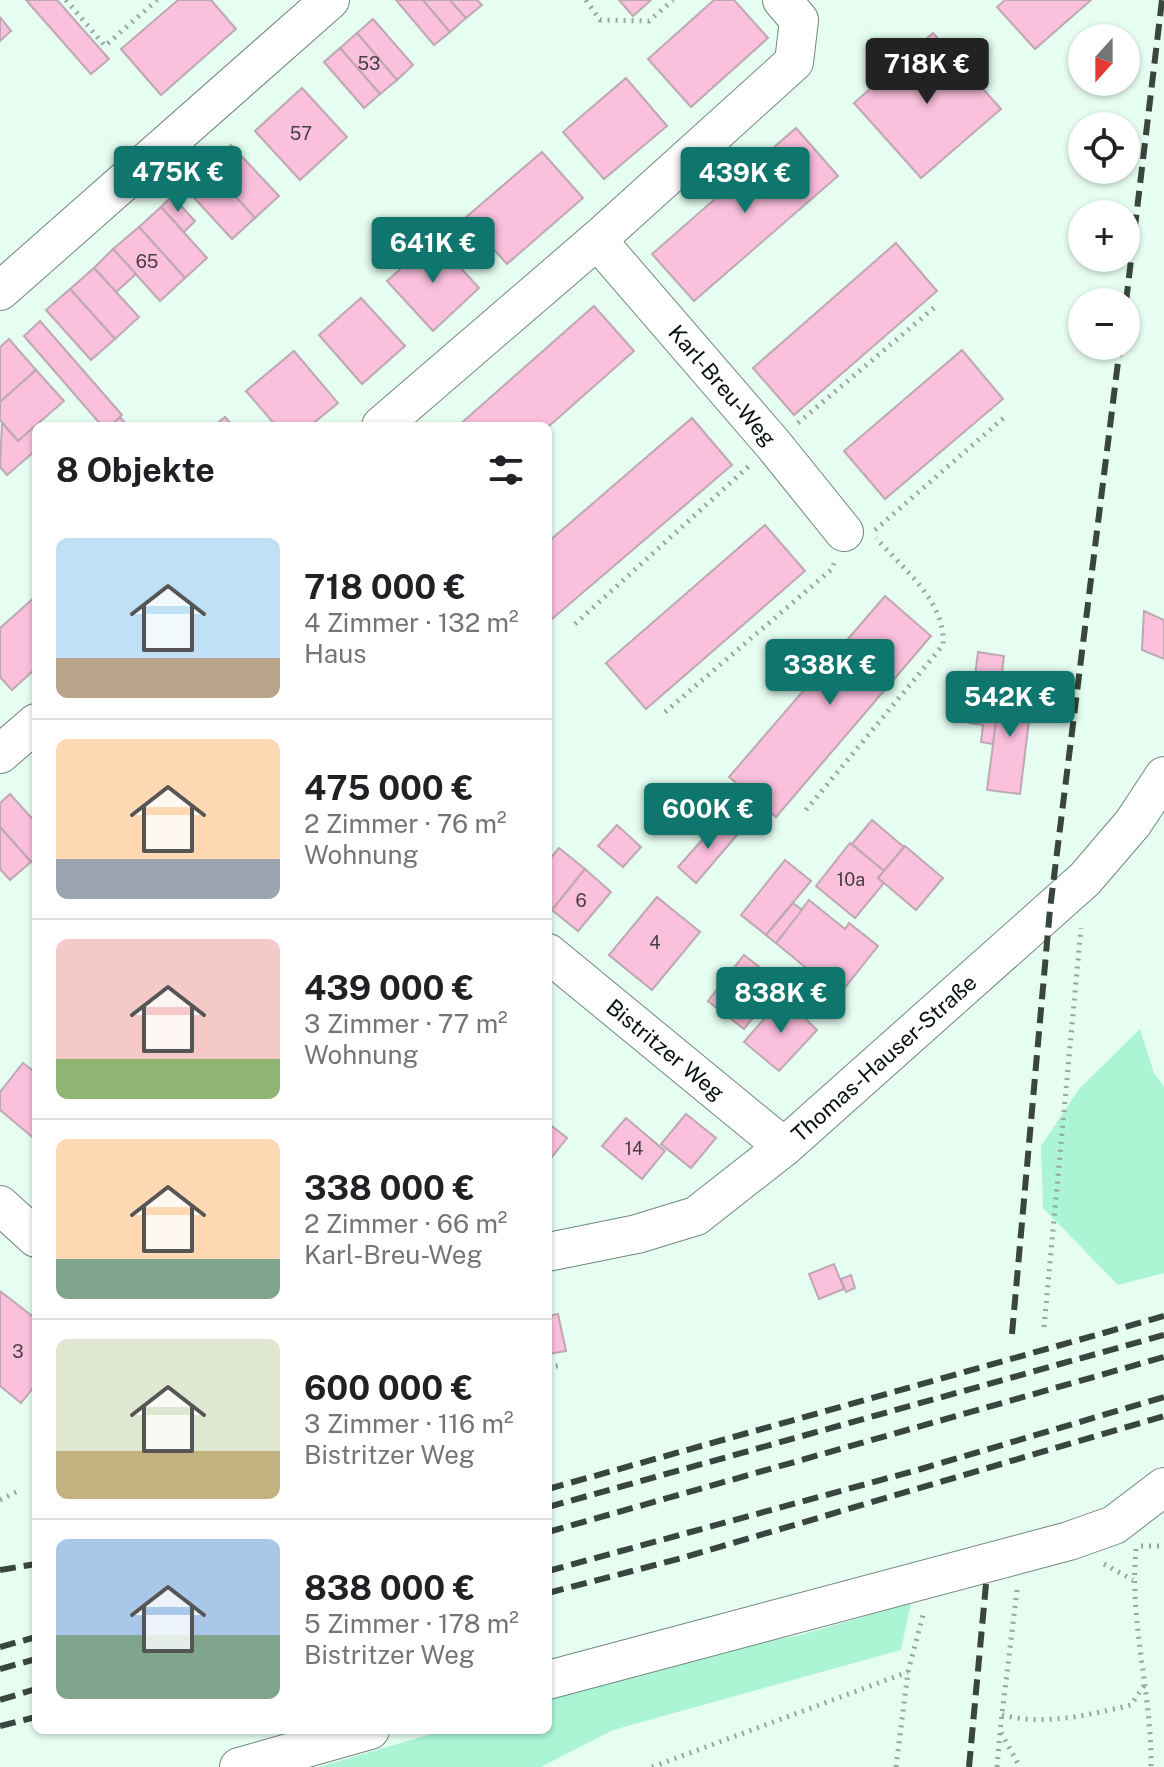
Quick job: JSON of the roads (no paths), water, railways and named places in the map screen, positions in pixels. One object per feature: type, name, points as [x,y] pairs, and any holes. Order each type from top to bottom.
[{"type":"street","points":[[0,291],[330,0]]},
{"type":"street","points":[[386,422],[597,240],[794,62],[799,20],[782,0]]},
{"type":"street","name":"Karl-Breu-Weg","points":[[597,240],[773,444],[844,532]]},
{"type":"street","points":[[0,754],[32,726]]},
{"type":"street","name":"Thomas-Hauser-Straße","points":[[552,1251],[637,1234],[696,1216],[784,1147],[1085,879],[1133,823],[1164,776]]},
{"type":"street","name":"Bistritzer Weg","points":[[552,956],[784,1147]]},
{"type":"street","points":[[0,1205],[32,1234]]},
{"type":"street","points":[[552,1679],[1069,1541],[1114,1525],[1164,1487]]},
{"type":"street","points":[[239,1767],[356,1734]]},
{"type":"railway","points":[[1128,288],[1162,0]]},
{"type":"railway","points":[[1012,1334],[1050,909],[1118,360]]},
{"type":"railway","points":[[552,1488],[1164,1316]]},
{"type":"railway","points":[[552,1506],[1164,1335]]},
{"type":"railway","points":[[552,1531],[1164,1357]]},
{"type":"railway","points":[[552,1570],[921,1469],[1164,1397]]},
{"type":"railway","points":[[552,1592],[682,1558],[1164,1416]]},
{"type":"railway","points":[[0,1570],[32,1565]]},
{"type":"railway","points":[[969,1767],[986,1584]]},
{"type":"railway","points":[[0,1647],[32,1638]]},
{"type":"railway","points":[[0,1669],[32,1660]]},
{"type":"railway","points":[[0,1700],[32,1690]]},
{"type":"railway","points":[[0,1726],[32,1718]]}]
